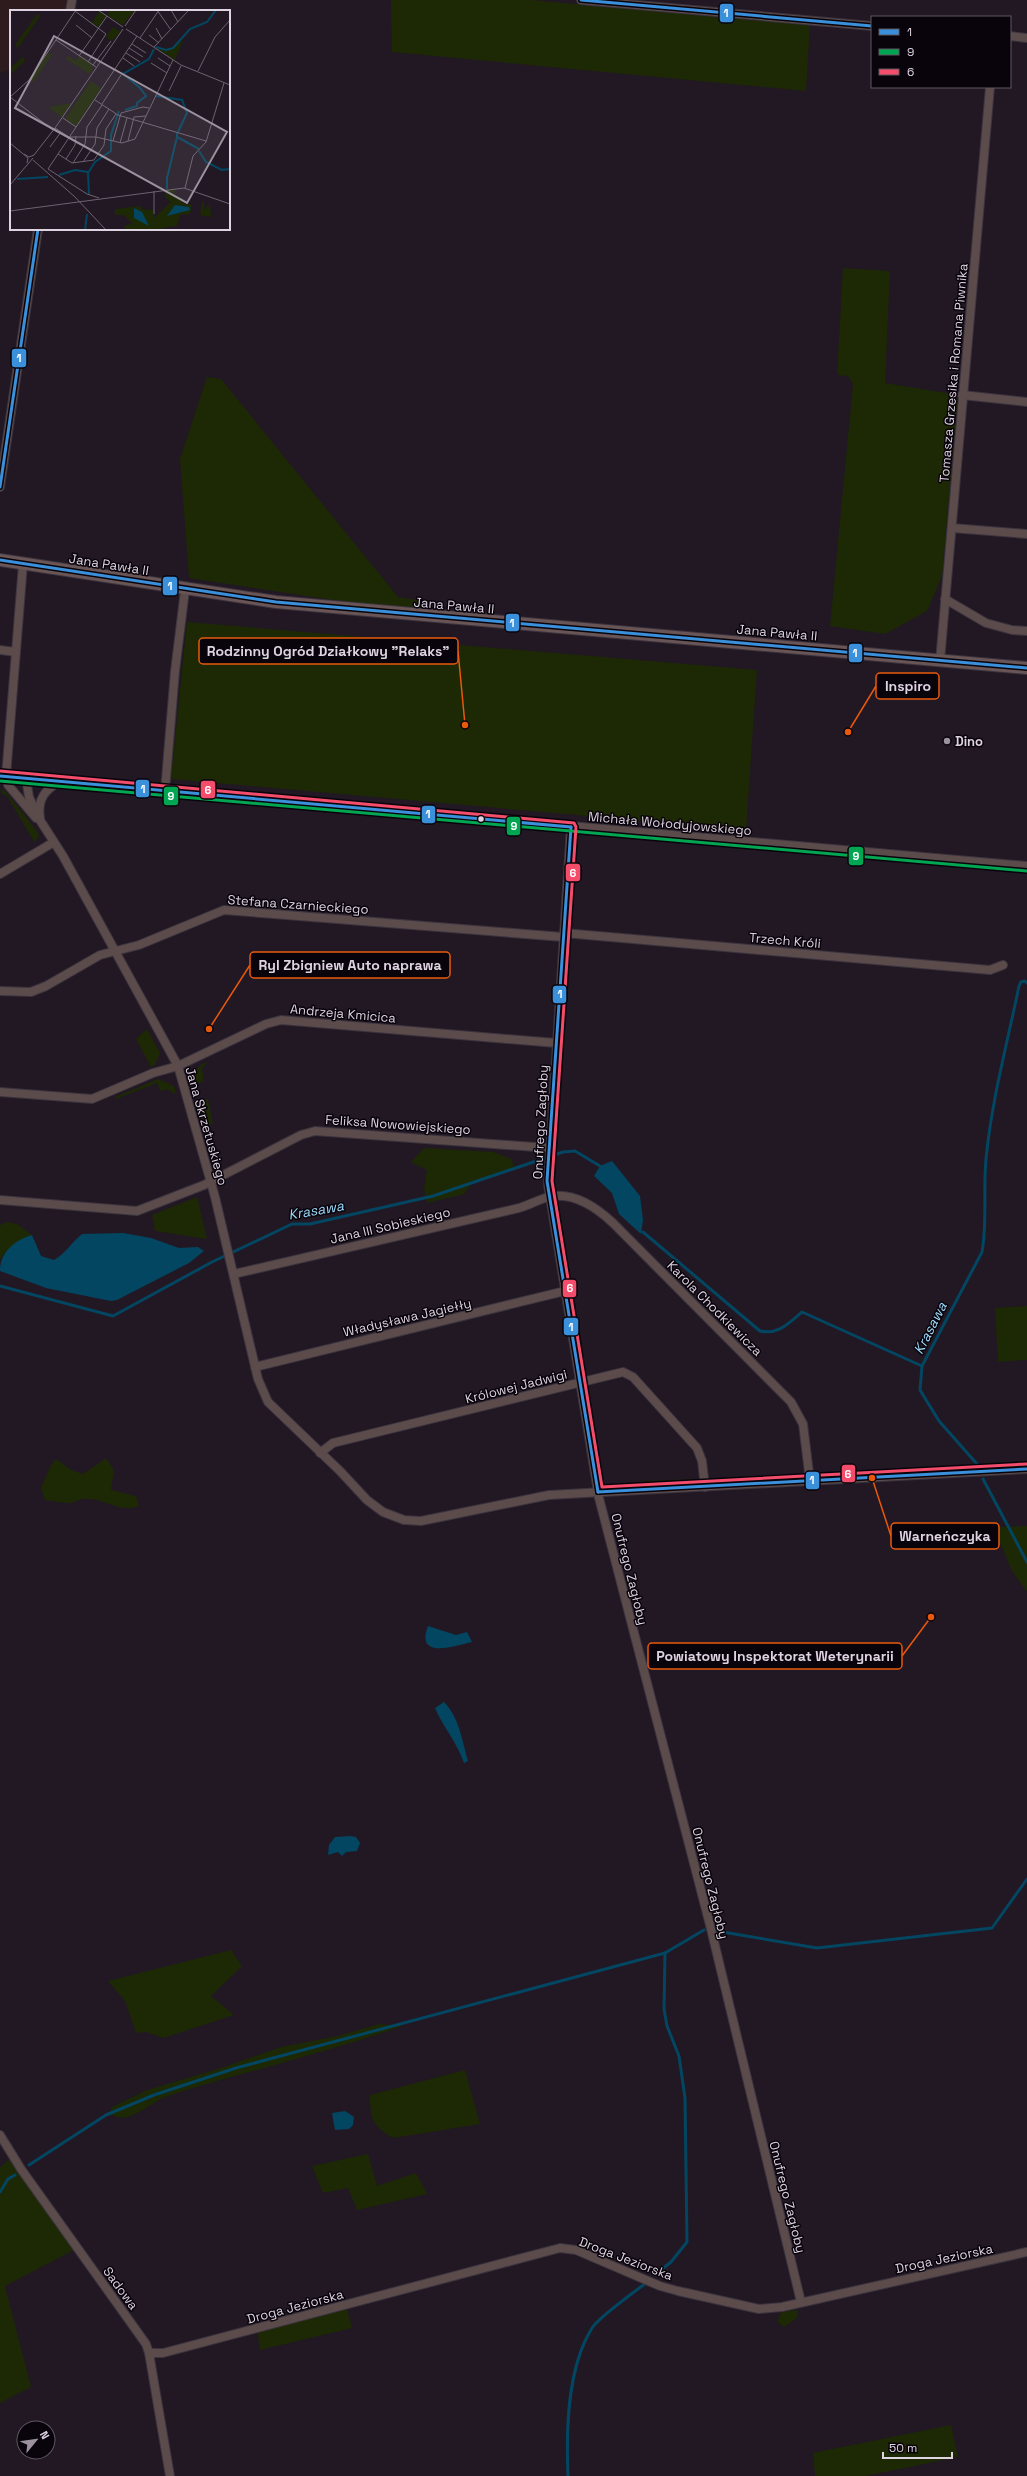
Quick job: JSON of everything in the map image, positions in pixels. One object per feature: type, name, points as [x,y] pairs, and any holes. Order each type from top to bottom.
[{"type":"main road","name":"Jana Pawła II","points":[[0,560],[185,590],[318,606],[1027,668]]},
{"type":"street","points":[[70,10],[72,0]]},
{"type":"street","points":[[581,0],[871,26]]},
{"type":"street","points":[[1011,36],[1027,38]]},
{"type":"street","name":"Tomasza Grzesika i Romana Piwnika","points":[[940,661],[990,88]]},
{"type":"street","points":[[0,487],[38,230]]},
{"type":"street","points":[[962,395],[1027,402]]},
{"type":"street","points":[[952,528],[1027,534]]},
{"type":"street","points":[[3,776],[24,564]]},
{"type":"street","points":[[165,791],[175,671],[185,590]]},
{"type":"street","points":[[945,599],[986,623],[1012,630],[1027,631]]},
{"type":"street","points":[[0,650],[16,652]]},
{"type":"street","name":"Michała Wołodyjowskiego","points":[[3,776],[1027,866]]},
{"type":"street","name":"Jana Skrzetuskiego","points":[[3,776],[8,785],[43,826],[54,842],[178,1066],[210,1181],[234,1274],[255,1366],[264,1394],[273,1409],[320,1452],[367,1500],[383,1512],[404,1520],[429,1520],[527,1498],[598,1492],[1027,1469]]},
{"type":"street","name":"Jana Skrzetuskiego","points":[[26,778],[29,798],[43,826]]},
{"type":"street","name":"Jana Skrzetuskiego","points":[[43,826],[40,802],[45,791],[60,781]]},
{"type":"street","name":"Onufrego Zagłoby","points":[[572,827],[563,935],[547,1181],[598,1492],[711,1929],[801,2302]]},
{"type":"street","points":[[0,874],[54,842]]},
{"type":"street","name":"Stefana Czarnieckiego","points":[[0,991],[31,992],[46,986],[100,955],[114,950],[139,945],[218,911],[234,909],[563,935]]},
{"type":"street","name":"Trzech Króli","points":[[563,935],[990,970],[1003,965]]},
{"type":"street","name":"Andrzeja Kmicica","points":[[0,1092],[92,1099],[153,1073],[178,1066],[266,1024],[281,1020],[556,1043]]},
{"type":"street","name":"Feliksa Nowowiejskiego","points":[[0,1200],[133,1211],[193,1190],[301,1135],[315,1131],[548,1150]]},
{"type":"street","name":"Karola Chodkiewicza","points":[[550,1197],[567,1196],[588,1203],[606,1216],[791,1402],[803,1424],[810,1481]]},
{"type":"street","name":"Jana III Sobieskiego","points":[[234,1274],[519,1208],[550,1197]]},
{"type":"street","name":"Władysława Jagiełły","points":[[255,1366],[565,1291]]},
{"type":"street","name":"Królowej Jadwigi","points":[[320,1452],[333,1443],[618,1372],[628,1373],[696,1448],[702,1461],[705,1487]]},
{"type":"street","name":"Sadowa","points":[[0,2135],[21,2169],[140,2335],[149,2353],[170,2476]]},
{"type":"street","name":"Droga Jeziorska","points":[[149,2353],[163,2353],[560,2248],[576,2250],[660,2286],[759,2309],[782,2307],[1027,2252]]},
{"type":"shaded area","points":[[0,0],[67,0],[65,10],[10,10],[10,69],[0,73]]},
{"type":"green space","points":[[391,0],[531,0],[810,25],[806,91],[392,52]]},
{"type":"green space","points":[[843,268],[890,271],[885,383],[958,395],[942,576],[927,611],[885,634],[830,626],[853,384],[848,376],[837,375]]},
{"type":"green space","points":[[207,377],[221,379],[398,597],[423,601],[434,612],[385,608],[189,578],[180,459]]},
{"type":"green space","points":[[187,622],[757,670],[746,830],[171,779]]},
{"type":"green space","points":[[0,788],[7,793],[39,834],[35,843],[7,796],[2,794]]},
{"type":"green space","points":[[147,1029],[160,1053],[155,1065],[151,1067],[136,1039]]},
{"type":"green space","points":[[209,1061],[202,1068],[204,1081],[192,1086],[190,1080],[199,1066]]},
{"type":"green space","points":[[158,1079],[174,1086],[176,1094],[166,1089],[160,1091],[157,1083],[116,1099],[115,1097]]},
{"type":"green space","points":[[203,1099],[208,1099],[213,1124],[204,1127],[196,1102]]},
{"type":"green space","points":[[424,1148],[493,1152],[512,1159],[514,1169],[472,1183],[464,1194],[427,1203],[424,1189],[427,1170],[411,1162]]},
{"type":"green space","points":[[197,1197],[207,1239],[155,1231],[152,1215]]},
{"type":"green space","points":[[7,1222],[17,1224],[32,1235],[14,1244],[0,1260],[0,1225]]},
{"type":"green space","points":[[1027,1306],[1027,1360],[998,1362],[995,1308]]},
{"type":"green space","points":[[106,1458],[114,1470],[111,1490],[136,1496],[139,1506],[124,1508],[89,1499],[80,1499],[70,1503],[45,1500],[41,1488],[51,1465],[56,1459],[71,1470],[83,1474]]},
{"type":"green space","points":[[696,1479],[689,1483],[642,1486],[641,1481]]},
{"type":"green space","points":[[1027,1526],[1027,1592],[1012,1571],[994,1527]]},
{"type":"green space","points":[[231,1950],[242,1966],[211,1996],[234,2015],[163,2038],[146,2032],[136,2033],[125,2001],[108,1981]]},
{"type":"green space","points":[[379,2024],[403,2026],[345,2045],[168,2096],[131,2116],[124,2118],[116,2117],[109,2113],[112,2107],[147,2090],[218,2069],[281,2047],[338,2036]]},
{"type":"green space","points":[[465,2070],[480,2124],[393,2138],[376,2125],[372,2116],[370,2095]]},
{"type":"green space","points":[[368,2154],[377,2186],[416,2173],[427,2194],[357,2210],[348,2188],[323,2193],[312,2166]]},
{"type":"green space","points":[[10,2159],[74,2250],[5,2286],[31,2387],[0,2403],[0,2167]]},
{"type":"green space","points":[[346,2305],[352,2328],[260,2350],[257,2328]]},
{"type":"green space","points":[[798,2310],[797,2318],[784,2327],[777,2322],[781,2312]]},
{"type":"green space","points":[[951,2425],[958,2457],[866,2476],[815,2476],[813,2453]]},
{"type":"water","points":[[612,1161],[640,1196],[643,1220],[641,1234],[619,1214],[612,1193],[594,1176],[600,1166]]},
{"type":"water","points":[[123,1233],[151,1238],[179,1248],[198,1247],[204,1251],[189,1263],[117,1300],[111,1301],[46,1288],[0,1271],[3,1258],[10,1248],[20,1240],[32,1235],[41,1256],[54,1260],[82,1234]]},
{"type":"water","points":[[428,1626],[456,1635],[467,1632],[472,1642],[447,1648],[432,1647],[427,1643],[425,1637]]},
{"type":"water","points":[[444,1702],[457,1722],[468,1761],[464,1763],[458,1748],[435,1708]]},
{"type":"water","points":[[335,1837],[356,1837],[360,1843],[357,1851],[346,1852],[342,1856],[338,1852],[328,1855],[329,1845]]},
{"type":"water","points":[[345,2111],[354,2117],[353,2125],[349,2129],[335,2130],[332,2113]]},
{"type":"waterway","name":"Krasawa","points":[[643,1232],[760,1331],[766,1332],[778,1330],[802,1312],[922,1366],[982,1252],[985,1227],[985,1176],[993,1109],[1019,986],[1021,982],[1025,981],[1027,983]]},
{"type":"waterway","name":"Krasawa","points":[[0,1286],[113,1316],[212,1262],[292,1224],[310,1224],[433,1196],[563,1152],[575,1151],[600,1166]]},
{"type":"waterway","points":[[922,1366],[920,1390],[939,1421],[977,1464]]},
{"type":"waterway","points":[[983,1479],[1027,1562]]},
{"type":"waterway","points":[[717,1931],[817,1948],[992,1928],[1027,1879]]},
{"type":"waterway","points":[[657,2273],[671,2262],[687,2242],[685,2098],[679,2056],[667,2026],[664,2009],[665,1953],[704,1930]]},
{"type":"waterway","points":[[29,2165],[106,2115],[154,2095],[236,2068],[665,1953]]},
{"type":"waterway","points":[[0,2192],[8,2179],[15,2175]]},
{"type":"waterway","points":[[568,2476],[567,2439],[570,2400],[577,2362],[584,2344],[592,2328],[601,2318],[646,2283]]},
{"type":"transit line","name":"1","points":[[581,0],[871,26]]},
{"type":"transit line","name":"1","points":[[0,487],[38,230]]},
{"type":"transit line","name":"1","points":[[0,560],[276,602],[1027,668]]},
{"type":"transit line","name":"6","points":[[0,771],[574,823],[576,827],[552,1181],[602,1487],[1027,1464]]},
{"type":"transit line","name":"1","points":[[0,776],[571,827]]},
{"type":"transit line","name":"9","points":[[0,781],[1027,871]]},
{"type":"transit line","name":"1","points":[[571,827],[547,1181],[598,1492]]},
{"type":"transit line","name":"1","points":[[598,1492],[1027,1469]]},
{"type":"place","name":"Rodzinny Ogród Działkowy \"Relaks\"","points":[[465,725]]},
{"type":"place","name":"Inspiro","points":[[848,732]]},
{"type":"place","name":"Dino","points":[[947,741]]},
{"type":"place","name":"Ryl Zbigniew Auto naprawa","points":[[209,1029]]},
{"type":"place","name":"Warneńczyka","points":[[872,1478]]},
{"type":"place","name":"Powiatowy Inspektorat Weterynarii","points":[[931,1617]]}]
